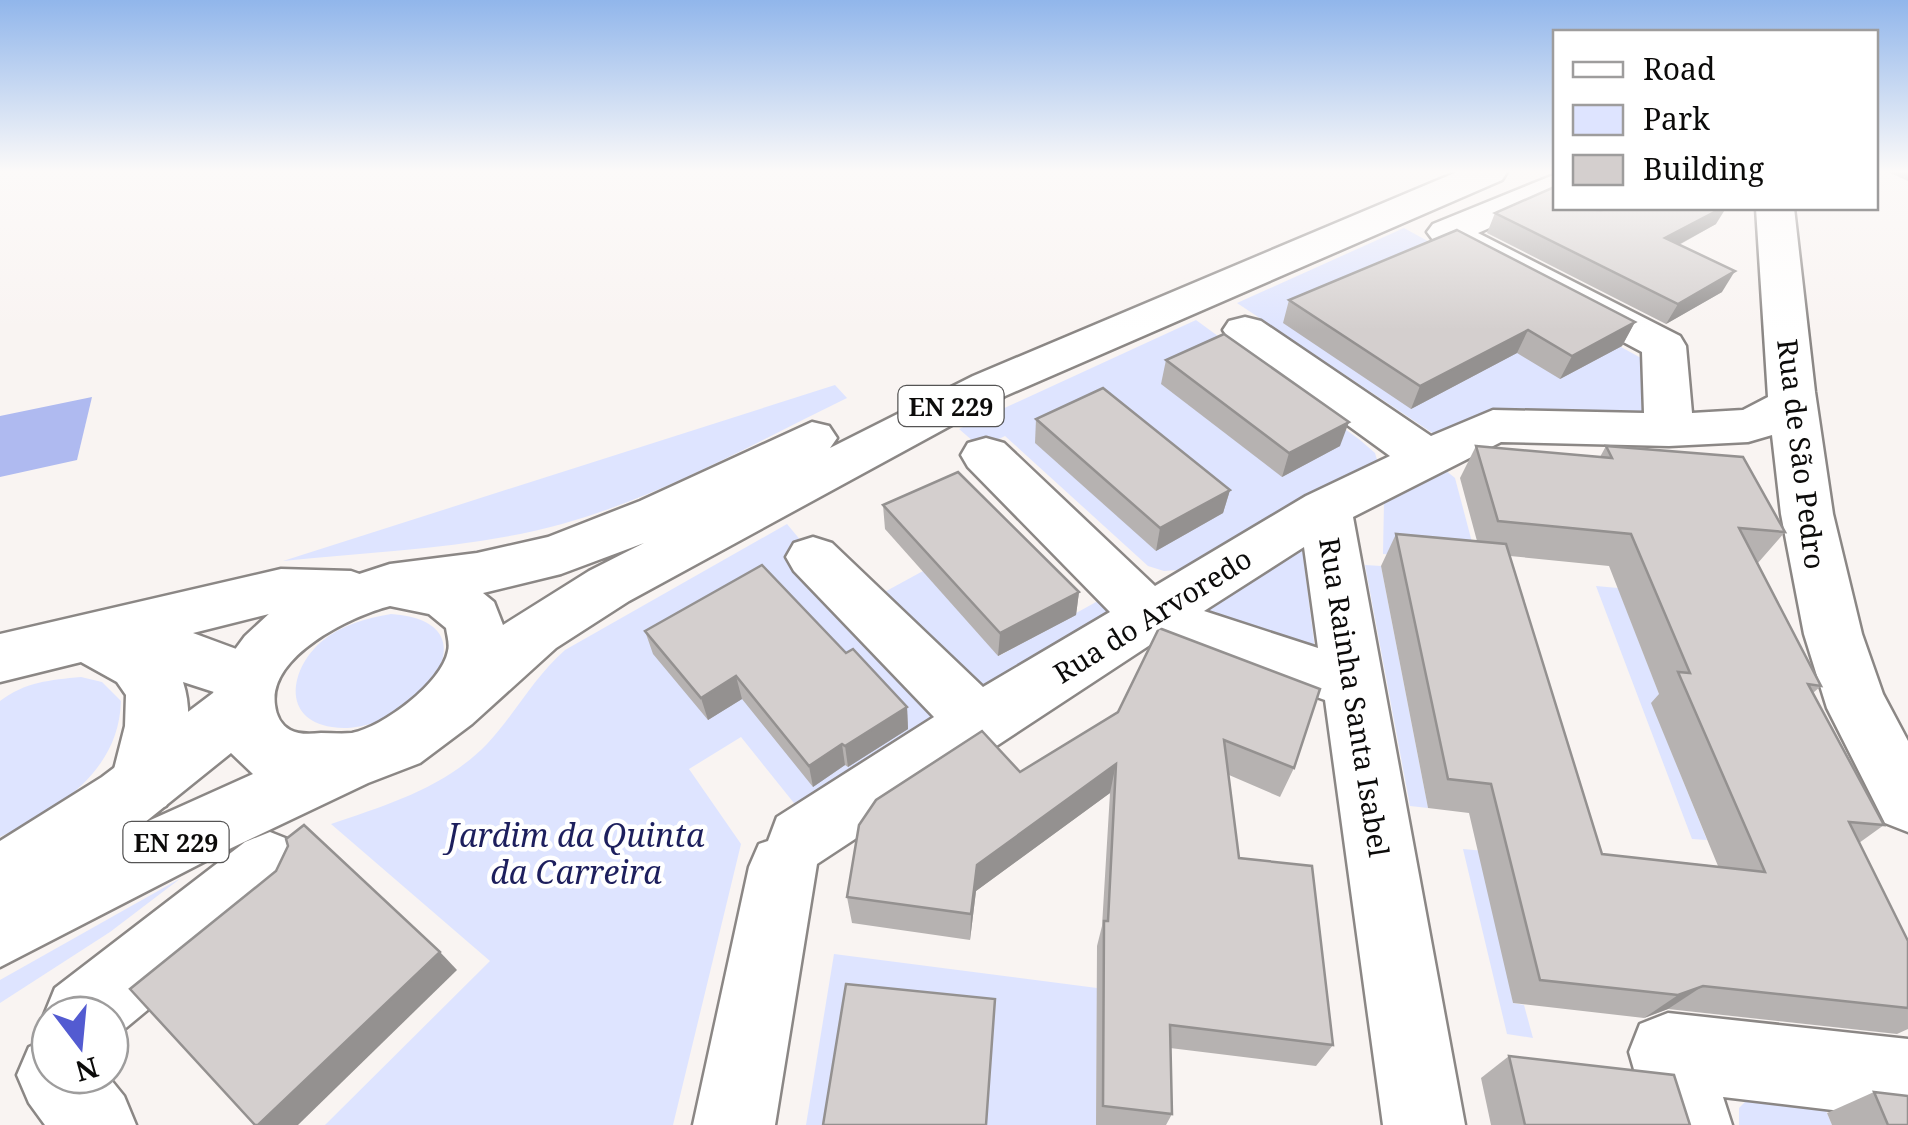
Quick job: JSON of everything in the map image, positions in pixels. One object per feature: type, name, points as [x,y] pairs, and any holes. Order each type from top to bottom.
[{"type":"street","name":"EN 229","points":[[0,878],[37,858],[143,785],[244,691],[284,632],[316,608],[371,589],[485,574],[560,554],[640,524],[964,364],[1299,224]]},
{"type":"street","name":"EN 229","points":[[0,931],[199,830],[356,759],[391,748],[424,729],[534,632],[610,586],[989,386],[1366,224]]},
{"type":"street","points":[[1474,224],[1447,232],[1664,346],[1669,430]]},
{"type":"street","name":"Rua de São Pedro","points":[[1777,224],[1804,516],[1819,589],[1854,698],[1908,802]]},
{"type":"street","points":[[1246,330],[1427,458]]},
{"type":"street","points":[[1669,430],[1748,426],[1778,415],[1792,400]]},
{"type":"street","name":"Rua Rainha Santa Isabel","points":[[1424,1125],[1325,509],[1493,426],[1669,430]]},
{"type":"street","points":[[1669,430],[1710,440],[1768,473],[1804,516]]},
{"type":"street","points":[[986,455],[1150,616],[1351,684]]},
{"type":"street","name":"Rua do Arvoredo","points":[[734,1125],[792,853],[978,722],[1325,509]]},
{"type":"street","points":[[813,557],[978,722]]},
{"type":"street","name":"EN 229","points":[[371,589],[420,586],[447,593],[466,608],[478,628],[479,652],[470,679],[450,706]]},
{"type":"street","points":[[0,658],[89,639],[209,604],[282,590],[371,589]]},
{"type":"street","points":[[89,639],[192,657],[244,691]]},
{"type":"street","points":[[89,639],[144,669],[152,682],[157,703],[143,785]]},
{"type":"street","name":"EN 229","points":[[244,691],[256,742],[280,758],[316,764],[356,759]]},
{"type":"street","points":[[107,995],[270,865]]},
{"type":"street","points":[[1692,1125],[1668,1052],[1908,1079]]},
{"type":"street","points":[[72,1095],[95,1125]]},
{"type":"green space","points":[[1404,228],[1641,358],[1642,414],[1501,408],[1440,438],[1237,303]]},
{"type":"green space","points":[[1196,320],[1360,440],[1375,453],[1378,463],[1178,570],[1164,571],[1148,566],[1005,436],[981,448],[959,429]]},
{"type":"green space","points":[[835,385],[847,398],[636,499],[562,524],[493,539],[283,561]]},
{"type":"green space","points":[[1445,470],[1455,478],[1477,561],[1383,554],[1384,502]]},
{"type":"green space","name":"Jardim da Quinta da Carreira","points":[[787,524],[956,727],[810,823],[741,737],[689,769],[741,844],[673,1125],[325,1125],[490,961],[331,824],[434,784],[487,744],[565,650]]},
{"type":"green space","points":[[1302,547],[1316,657],[1190,610]]},
{"type":"green space","points":[[1365,565],[1381,566],[1428,808],[1410,806]]},
{"type":"green space","points":[[923,571],[999,656],[1105,597],[1124,619],[988,696],[879,595]]},
{"type":"green space","points":[[1596,586],[1618,588],[1663,704],[1652,704],[1707,840],[1692,839]]},
{"type":"green space","points":[[391,614],[425,622],[441,637],[443,657],[434,678],[415,699],[390,716],[361,726],[332,727],[304,714],[298,704],[297,679],[310,653],[345,627]]},
{"type":"green space","points":[[81,677],[102,682],[121,701],[118,726],[109,748],[82,785],[43,814],[0,837],[0,701],[28,686]]},
{"type":"green space","points":[[1463,849],[1485,851],[1513,1003],[1524,1005],[1533,1038],[1507,1034]]},
{"type":"green space","points":[[181,878],[110,932],[0,1003],[0,980]]},
{"type":"green space","points":[[834,954],[1097,988],[1096,1125],[806,1125]]},
{"type":"green space","points":[[1749,1098],[1824,1106],[1832,1125],[1739,1125],[1739,1108]]},
{"type":"water","points":[[92,397],[77,460],[0,477],[0,416]]},
{"type":"building","points":[[1518,224],[1691,224],[1665,238],[1735,271],[1678,304]]},
{"type":"building","points":[[1457,230],[1635,322],[1572,356],[1528,330],[1420,386],[1289,300]]},
{"type":"building","points":[[1224,334],[1349,422],[1289,453],[1166,360]]},
{"type":"building","points":[[1103,388],[1230,490],[1160,528],[1036,419]]},
{"type":"building","points":[[1476,446],[1612,458],[1606,446],[1743,457],[1785,532],[1739,528],[1821,686],[1808,684],[1884,825],[1849,822],[1908,941],[1908,1008],[1703,986],[1678,995],[1540,980],[1491,784],[1448,779],[1396,534],[1506,544],[1602,854],[1765,872],[1678,672],[1690,673],[1631,534],[1498,521]]},
{"type":"building","points":[[958,472],[1079,592],[1000,633],[883,505]]},
{"type":"building","points":[[762,565],[846,653],[853,649],[907,707],[809,766],[736,676],[701,698],[645,631]]},
{"type":"building","points":[[1159,628],[1320,689],[1294,768],[1224,740],[1239,858],[1312,866],[1333,1045],[1170,1025],[1172,1114],[1103,1106],[1104,921],[1108,921],[1116,764],[977,865],[971,914],[847,897],[859,825],[876,800],[982,731],[1020,772],[1118,712]]},
{"type":"building","points":[[304,825],[440,952],[255,1125],[130,989],[276,871],[288,846],[286,839]]},
{"type":"building","points":[[846,984],[995,999],[986,1125],[823,1125]]},
{"type":"building","points":[[1509,1056],[1674,1075],[1690,1125],[1525,1125]]},
{"type":"building","points":[[1874,1092],[1908,1096],[1908,1125],[1888,1125]]}]
